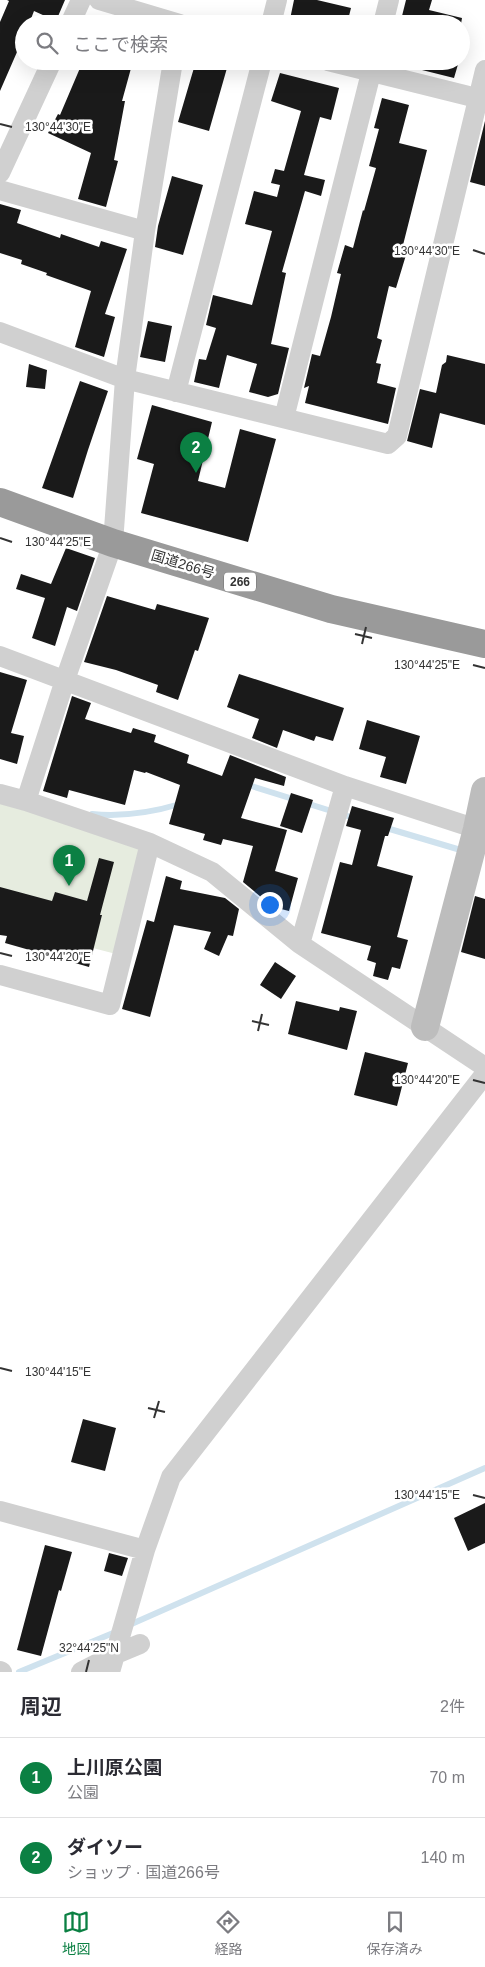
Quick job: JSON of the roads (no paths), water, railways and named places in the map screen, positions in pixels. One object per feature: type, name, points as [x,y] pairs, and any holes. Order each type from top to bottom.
[{"type":"highway","name":"国道266号","points":[[0,502],[113,544],[331,609],[485,644]]},
{"type":"street","points":[[74,15],[81,0]]},
{"type":"street","points":[[99,0],[150,15]]},
{"type":"street","points":[[273,15],[277,0]]},
{"type":"street","points":[[385,15],[389,0]]},
{"type":"street","points":[[0,173],[48,70]]},
{"type":"street","points":[[26,801],[65,680],[113,544],[125,379],[145,231],[172,70]]},
{"type":"street","points":[[176,392],[260,70]]},
{"type":"street","points":[[284,418],[372,70]]},
{"type":"street","points":[[383,70],[481,99]]},
{"type":"street","points":[[0,332],[125,379],[388,444],[398,436],[481,99],[485,70]]},
{"type":"street","points":[[0,190],[145,231]]},
{"type":"street","points":[[0,656],[345,786],[477,829]]},
{"type":"street","points":[[300,944],[345,786]]},
{"type":"street","points":[[425,1027],[477,829],[485,791]]},
{"type":"street","points":[[0,794],[150,843],[212,872],[300,944],[485,1067]]},
{"type":"street","points":[[0,975],[110,1005],[150,843]]},
{"type":"street","points":[[113,1663],[145,1550],[172,1478],[485,1074]]},
{"type":"street","points":[[0,1511],[145,1550]]},
{"type":"street","points":[[81,1672],[113,1663],[140,1644]]},
{"type":"waterway","points":[[245,784],[357,819]]},
{"type":"waterway","points":[[92,814],[136,814],[180,804]]},
{"type":"waterway","points":[[383,827],[464,851]]},
{"type":"waterway","points":[[127,1626],[485,1468]]},
{"type":"waterway","points":[[19,1672],[118,1631]]},
{"type":"place","name":"ダイソー","points":[[196,473]]},
{"type":"place","name":"上川原公園","points":[[69,886]]}]
